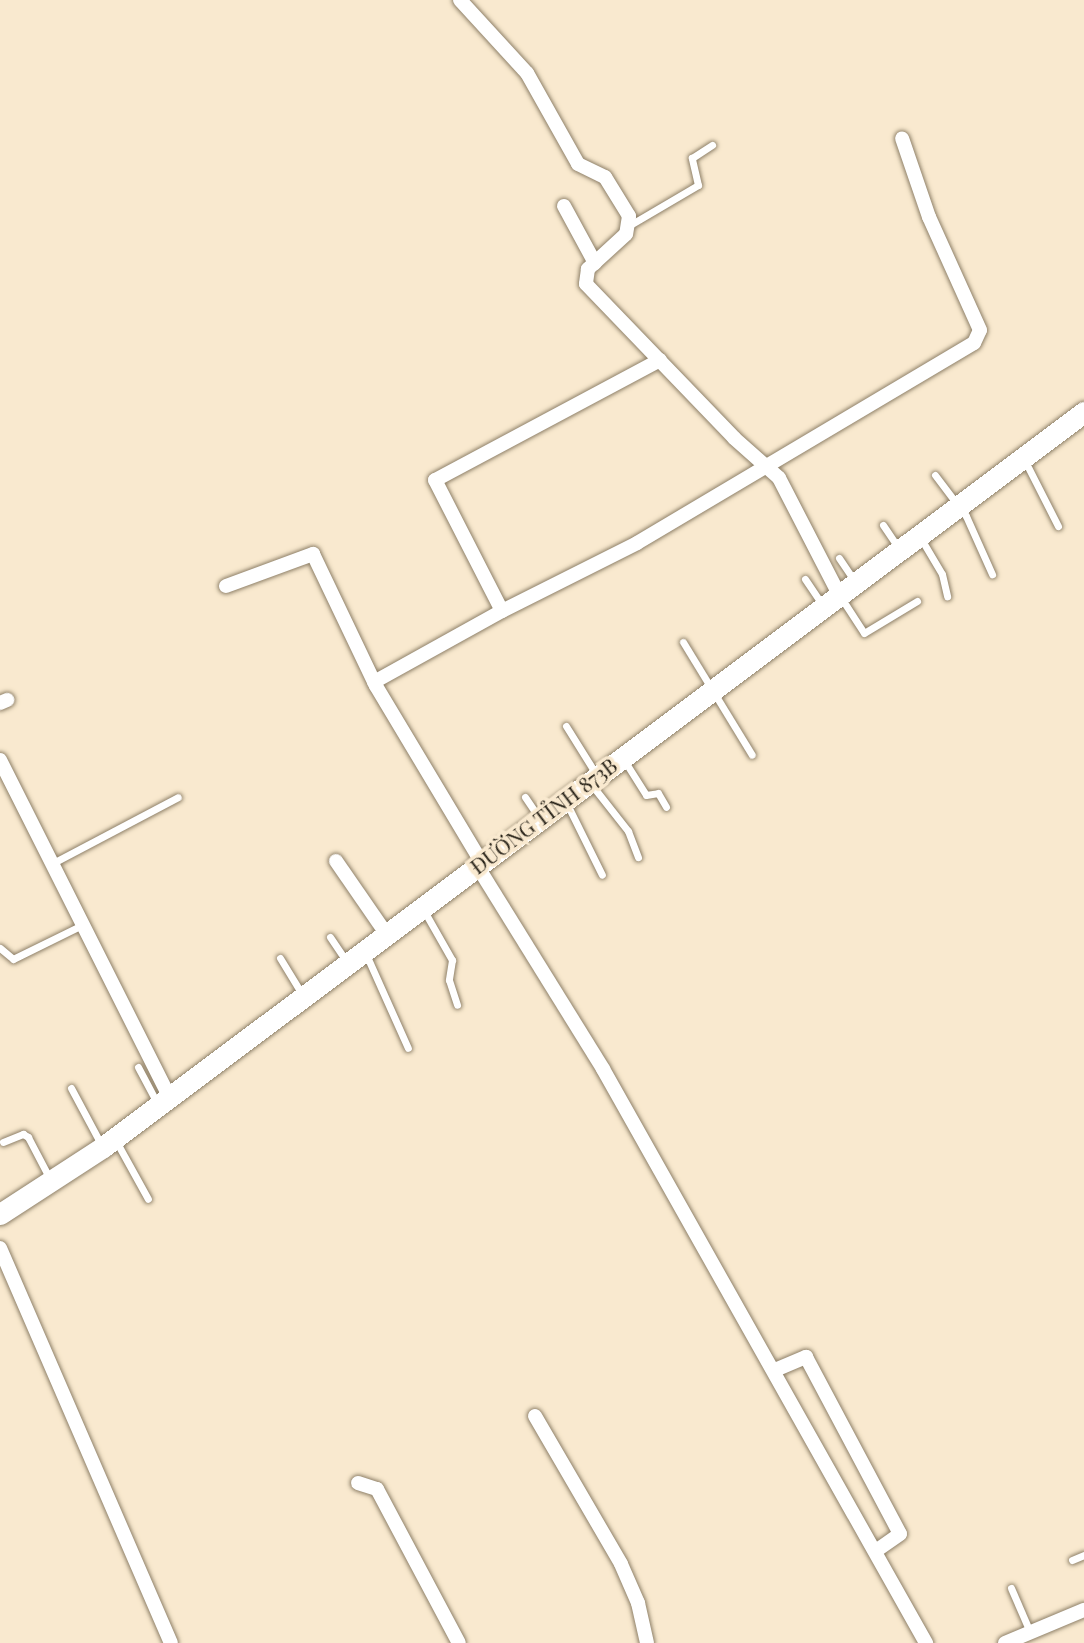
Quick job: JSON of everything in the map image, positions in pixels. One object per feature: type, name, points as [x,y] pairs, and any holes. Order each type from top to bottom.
[{"type":"main road","name":"ĐƯỜNG TỈNH 873B","points":[[0,1214],[52,1182],[108,1142],[162,1098],[1084,412]]},
{"type":"street","points":[[460,0],[527,73],[578,164],[605,177],[629,216],[630,225],[619,245],[595,263],[586,284],[734,438],[768,466],[786,489],[840,596]]},
{"type":"street","points":[[374,682],[502,611],[637,543],[920,378],[974,343],[980,333],[929,218],[902,138]]},
{"type":"street","points":[[564,206],[595,263]]},
{"type":"street","points":[[502,611],[435,480],[660,360]]},
{"type":"street","points":[[226,586],[313,554],[374,682],[775,1370],[926,1643]]},
{"type":"street","points":[[0,760],[85,924],[162,1098]]},
{"type":"street","points":[[336,861],[385,932]]},
{"type":"street","points":[[0,1248],[171,1643]]},
{"type":"street","points":[[775,1370],[806,1357],[900,1534],[876,1551]]},
{"type":"street","points":[[535,1416],[621,1564],[638,1603],[647,1643]]},
{"type":"street","points":[[358,1483],[377,1489],[459,1643]]},
{"type":"street","points":[[1005,1643],[1084,1610]]},
{"type":"lane","points":[[630,225],[698,185],[693,156],[712,145]]},
{"type":"lane","points":[[1023,457],[1058,526]]},
{"type":"lane","points":[[935,475],[960,506],[992,574]]},
{"type":"lane","points":[[883,525],[901,550]]},
{"type":"lane","points":[[920,536],[942,574],[947,596]]},
{"type":"lane","points":[[839,558],[840,596]]},
{"type":"lane","points":[[805,579],[840,596],[864,633],[918,601]]},
{"type":"lane","points":[[683,642],[752,755]]},
{"type":"lane","points":[[566,726],[592,778],[628,831],[638,857]]},
{"type":"lane","points":[[621,757],[646,795],[658,793],[666,807]]},
{"type":"lane","points":[[53,863],[178,797]]},
{"type":"lane","points":[[525,797],[539,817]]},
{"type":"lane","points":[[564,798],[602,875]]},
{"type":"lane","points":[[421,905],[452,960],[449,981],[457,1005]]},
{"type":"lane","points":[[0,948],[13,959],[85,924]]},
{"type":"lane","points":[[330,937],[355,955],[408,1048]]},
{"type":"lane","points":[[280,958],[302,995]]},
{"type":"lane","points":[[138,1067],[162,1098]]},
{"type":"lane","points":[[71,1088],[148,1199]]},
{"type":"lane","points":[[3,1142],[23,1134],[28,1137],[52,1182]]},
{"type":"lane","points":[[1072,1560],[1084,1555]]},
{"type":"lane","points":[[1011,1588],[1030,1632]]}]
